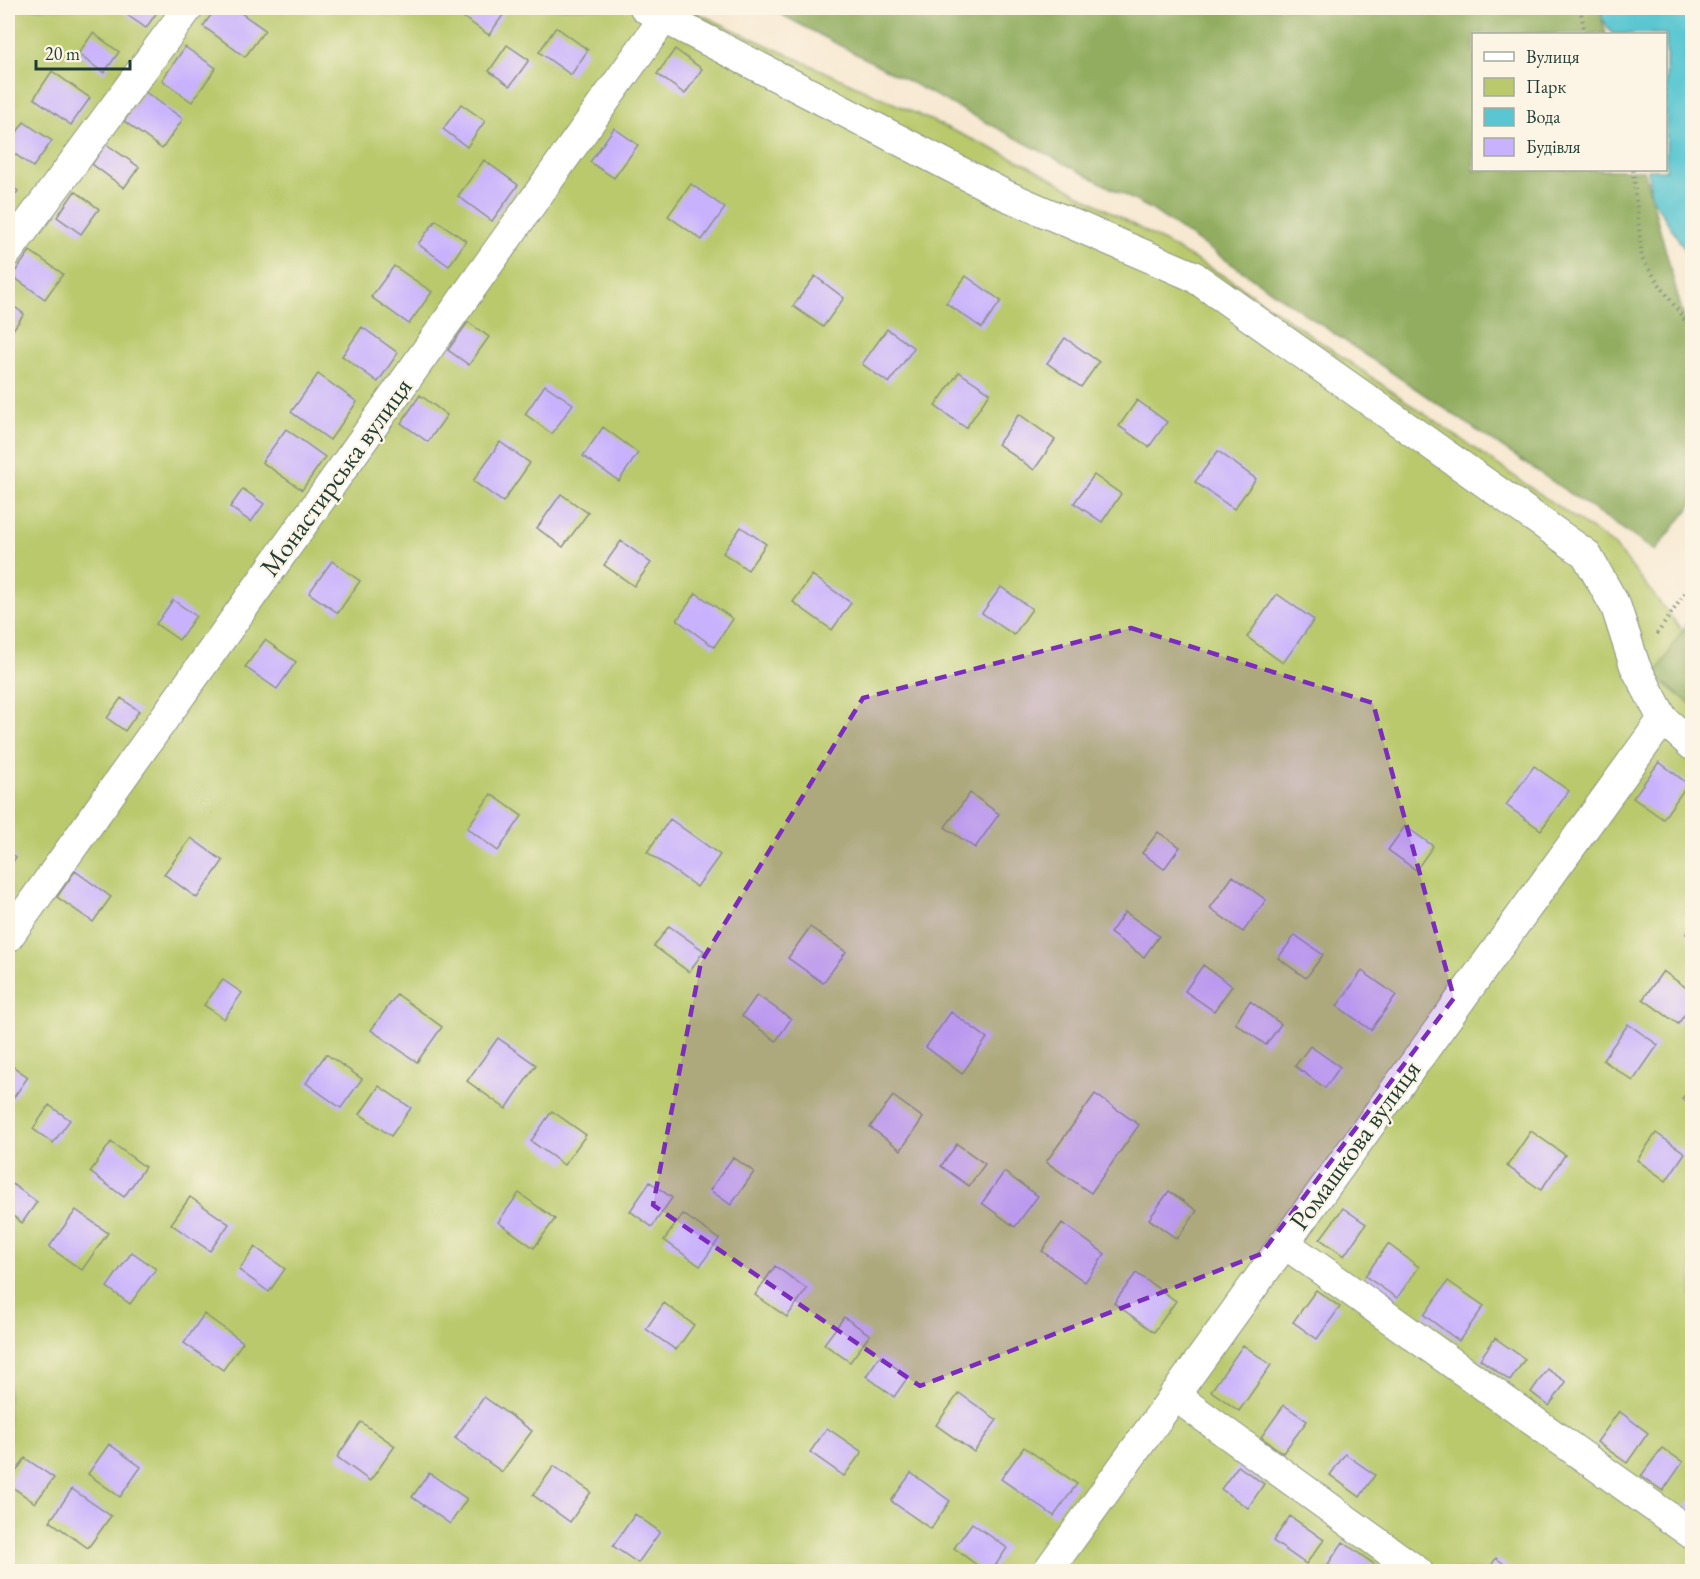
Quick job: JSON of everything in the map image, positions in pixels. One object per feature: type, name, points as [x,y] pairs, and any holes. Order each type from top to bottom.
[{"type":"street","points":[[8,251],[188,8]]},
{"type":"street","points":[[654,13],[1005,195],[1193,276],[1586,554],[1616,607],[1635,666],[1663,719],[1692,744]]},
{"type":"street","name":"Монастирська вулиця","points":[[8,937],[654,13]]},
{"type":"street","name":"Ромашкова вулиця","points":[[1047,1572],[1663,719]]},
{"type":"street","points":[[1284,1243],[1692,1533]]},
{"type":"street","points":[[1174,1395],[1418,1572]]},
{"type":"path","points":[[1580,8],[1586,33]]},
{"type":"path","points":[[1633,171],[1642,259],[1692,331]]},
{"type":"path","points":[[1635,666],[1692,583]]},
{"type":"highlighted area","points":[[1131,628],[1373,703],[1454,998],[1261,1254],[920,1386],[653,1205],[701,962],[863,698]]},
{"type":"green space","points":[[8,8],[686,8],[1026,164],[1231,280],[1615,546],[1692,643],[1692,1571],[8,1572]]},
{"type":"green space","points":[[769,8],[1603,8],[1602,18],[1606,33],[1472,33],[1472,171],[1644,171],[1692,349],[1692,505],[1655,551],[1149,208]]},
{"type":"green space","points":[[1692,614],[1692,705],[1655,676]]},
{"type":"water","points":[[1603,8],[1692,8],[1692,265],[1689,256],[1651,196],[1648,171],[1667,171],[1667,33],[1611,33],[1602,18]]},
{"type":"building","points":[[117,8],[160,8],[146,28]]},
{"type":"building","points":[[216,8],[234,8],[265,30],[245,57],[203,26]]},
{"type":"building","points":[[461,8],[508,8],[489,35],[457,13]]},
{"type":"building","points":[[556,27],[588,50],[571,75],[539,52]]},
{"type":"building","points":[[93,33],[119,52],[104,73],[78,54]]},
{"type":"building","points":[[507,45],[529,60],[510,86],[489,71]]},
{"type":"building","points":[[185,47],[216,68],[192,102],[162,80]]},
{"type":"building","points":[[675,49],[702,69],[685,94],[657,74]]},
{"type":"building","points":[[52,71],[90,98],[71,125],[34,98]]},
{"type":"building","points":[[144,91],[183,119],[162,149],[124,121]]},
{"type":"building","points":[[461,104],[485,121],[467,147],[443,129]]},
{"type":"building","points":[[24,122],[52,141],[33,167],[8,149],[8,145]]},
{"type":"building","points":[[614,128],[638,145],[614,178],[590,162]]},
{"type":"building","points":[[106,144],[139,167],[124,188],[92,164]]},
{"type":"building","points":[[484,160],[518,185],[492,221],[458,196]]},
{"type":"building","points":[[8,183],[18,191],[8,206]]},
{"type":"building","points":[[691,184],[725,208],[702,240],[668,216]]},
{"type":"building","points":[[75,191],[99,209],[81,234],[57,217]]},
{"type":"building","points":[[436,220],[466,241],[449,266],[418,244]]},
{"type":"building","points":[[30,251],[63,274],[45,299],[12,276]]},
{"type":"building","points":[[394,266],[432,292],[409,324],[371,297]]},
{"type":"building","points":[[815,276],[844,298],[823,327],[793,306]]},
{"type":"building","points":[[966,276],[1001,301],[982,328],[946,303]]},
{"type":"building","points":[[8,302],[24,314],[8,337]]},
{"type":"building","points":[[468,322],[489,337],[469,365],[448,350]]},
{"type":"building","points":[[362,327],[398,353],[378,382],[342,356]]},
{"type":"building","points":[[887,329],[914,348],[889,383],[862,364]]},
{"type":"building","points":[[1065,338],[1099,362],[1081,387],[1047,363]]},
{"type":"building","points":[[959,372],[990,393],[966,428],[935,406]]},
{"type":"building","points":[[318,374],[357,402],[330,440],[291,412]]},
{"type":"building","points":[[545,385],[573,404],[552,434],[525,414]]},
{"type":"building","points":[[420,395],[447,415],[428,442],[401,423]]},
{"type":"building","points":[[1137,400],[1167,422],[1149,447],[1119,426]]},
{"type":"building","points":[[1019,414],[1055,440],[1034,470],[998,444]]},
{"type":"building","points":[[603,427],[638,453],[619,481],[583,456]]},
{"type":"building","points":[[286,429],[325,457],[302,490],[262,462]]},
{"type":"building","points":[[500,442],[530,463],[503,502],[473,481]]},
{"type":"building","points":[[1218,451],[1256,479],[1234,509],[1195,482]]},
{"type":"building","points":[[1094,475],[1121,494],[1102,522],[1074,503]]},
{"type":"building","points":[[243,489],[264,504],[251,522],[230,507]]},
{"type":"building","points":[[561,494],[588,513],[563,547],[537,528]]},
{"type":"building","points":[[741,527],[766,544],[748,570],[723,553]]},
{"type":"building","points":[[621,541],[651,563],[634,586],[604,565]]},
{"type":"building","points":[[332,561],[360,581],[338,613],[309,593]]},
{"type":"building","points":[[812,575],[851,603],[832,630],[793,602]]},
{"type":"building","points":[[1001,587],[1032,609],[1014,635],[982,613]]},
{"type":"building","points":[[696,593],[733,619],[714,647],[677,620]]},
{"type":"building","points":[[1277,594],[1314,620],[1283,663],[1247,637]]},
{"type":"building","points":[[173,600],[196,616],[179,640],[156,624]]},
{"type":"building","points":[[265,640],[296,662],[277,689],[245,667]]},
{"type":"building","points":[[121,698],[139,711],[125,731],[107,718]]},
{"type":"building","points":[[1659,762],[1688,784],[1663,819],[1633,798]]},
{"type":"building","points":[[1534,766],[1569,791],[1541,830],[1506,805]]},
{"type":"building","points":[[970,793],[999,814],[975,848],[945,827]]},
{"type":"building","points":[[491,794],[522,816],[498,851],[467,828]]},
{"type":"building","points":[[670,819],[720,855],[697,887],[647,852]]},
{"type":"building","points":[[1405,826],[1433,846],[1416,870],[1388,850]]},
{"type":"building","points":[[1158,832],[1180,847],[1164,869],[1142,853]]},
{"type":"building","points":[[191,838],[223,861],[197,898],[164,874]]},
{"type":"building","points":[[8,851],[16,857],[8,869]]},
{"type":"building","points":[[75,871],[111,897],[93,922],[57,897]]},
{"type":"building","points":[[1233,876],[1266,900],[1243,932],[1210,908]]},
{"type":"building","points":[[1125,912],[1159,936],[1144,957],[1110,933]]},
{"type":"building","points":[[669,926],[704,951],[689,972],[654,946]]},
{"type":"building","points":[[1692,926],[1692,939],[1686,934]]},
{"type":"building","points":[[810,927],[846,952],[823,983],[788,958]]},
{"type":"building","points":[[1295,935],[1323,955],[1306,978],[1278,958]]},
{"type":"building","points":[[1203,965],[1232,986],[1214,1011],[1185,991]]},
{"type":"building","points":[[1362,971],[1396,995],[1371,1030],[1337,1006]]},
{"type":"building","points":[[1663,971],[1692,992],[1692,1004],[1678,1024],[1643,999]]},
{"type":"building","points":[[223,980],[242,993],[224,1019],[204,1005]]},
{"type":"building","points":[[397,994],[442,1027],[417,1062],[371,1030]]},
{"type":"building","points":[[757,995],[791,1019],[776,1041],[742,1016]]},
{"type":"building","points":[[1250,1001],[1281,1024],[1266,1045],[1235,1023]]},
{"type":"building","points":[[951,1012],[987,1038],[962,1074],[926,1047]]},
{"type":"building","points":[[1628,1024],[1658,1045],[1633,1081],[1603,1060]]},
{"type":"building","points":[[498,1038],[536,1065],[506,1109],[467,1081]]},
{"type":"building","points":[[1310,1046],[1340,1067],[1325,1088],[1295,1066]]},
{"type":"building","points":[[326,1054],[362,1079],[341,1108],[306,1083]]},
{"type":"building","points":[[8,1063],[28,1077],[9,1104],[8,1103]]},
{"type":"building","points":[[1692,1084],[1692,1106],[1682,1099]]},
{"type":"building","points":[[379,1086],[411,1108],[391,1136],[360,1114]]},
{"type":"building","points":[[1095,1094],[1139,1125],[1091,1193],[1046,1162]]},
{"type":"building","points":[[893,1096],[923,1118],[901,1150],[870,1127]]},
{"type":"building","points":[[49,1105],[70,1120],[53,1143],[33,1129]]},
{"type":"building","points":[[552,1111],[586,1135],[564,1165],[531,1141]]},
{"type":"building","points":[[1531,1131],[1565,1155],[1541,1190],[1507,1166]]},
{"type":"building","points":[[1656,1133],[1685,1153],[1666,1181],[1637,1160]]},
{"type":"building","points":[[111,1142],[145,1167],[124,1197],[90,1172]]},
{"type":"building","points":[[957,1144],[985,1164],[969,1186],[941,1166]]},
{"type":"building","points":[[733,1157],[754,1172],[731,1205],[710,1190]]},
{"type":"building","points":[[1004,1172],[1038,1196],[1015,1227],[982,1203]]},
{"type":"building","points":[[8,1181],[37,1202],[22,1223],[8,1212]]},
{"type":"building","points":[[650,1182],[672,1198],[652,1227],[630,1211]]},
{"type":"building","points":[[1169,1191],[1197,1211],[1177,1239],[1149,1219]]},
{"type":"building","points":[[519,1193],[555,1219],[534,1248],[498,1222]]},
{"type":"building","points":[[190,1197],[229,1224],[210,1251],[171,1224]]},
{"type":"building","points":[[1343,1208],[1366,1224],[1344,1256],[1320,1239]]},
{"type":"building","points":[[76,1210],[108,1233],[82,1270],[49,1247]]},
{"type":"building","points":[[683,1214],[719,1239],[700,1266],[664,1240]]},
{"type":"building","points":[[1062,1223],[1105,1254],[1085,1282],[1042,1251]]},
{"type":"building","points":[[1388,1244],[1419,1267],[1397,1298],[1365,1276]]},
{"type":"building","points":[[255,1247],[285,1269],[269,1292],[239,1270]]},
{"type":"building","points":[[132,1252],[156,1269],[130,1304],[107,1287]]},
{"type":"building","points":[[775,1266],[807,1289],[787,1317],[755,1295]]},
{"type":"building","points":[[1136,1273],[1176,1301],[1154,1332],[1114,1303]]},
{"type":"building","points":[[1448,1281],[1484,1306],[1459,1341],[1424,1315]]},
{"type":"building","points":[[1316,1290],[1340,1307],[1317,1339],[1293,1322]]},
{"type":"building","points":[[664,1303],[694,1325],[676,1350],[646,1329]]},
{"type":"building","points":[[204,1314],[243,1342],[223,1370],[184,1343]]},
{"type":"building","points":[[844,1317],[870,1335],[850,1362],[824,1344]]},
{"type":"building","points":[[1495,1338],[1525,1359],[1510,1381],[1480,1359]]},
{"type":"building","points":[[1243,1345],[1271,1365],[1239,1411],[1211,1391]]},
{"type":"building","points":[[880,1356],[908,1377],[894,1397],[866,1376]]},
{"type":"building","points":[[1547,1369],[1566,1382],[1549,1406],[1531,1392]]},
{"type":"building","points":[[959,1393],[997,1420],[974,1452],[936,1425]]},
{"type":"building","points":[[484,1397],[532,1431],[502,1472],[455,1438]]},
{"type":"building","points":[[1284,1405],[1307,1421],[1283,1453],[1261,1437]]},
{"type":"building","points":[[1619,1411],[1648,1433],[1627,1463],[1597,1442]]},
{"type":"building","points":[[361,1422],[395,1446],[370,1481],[337,1457]]},
{"type":"building","points":[[827,1428],[862,1452],[844,1476],[810,1452]]},
{"type":"building","points":[[109,1444],[141,1467],[120,1497],[88,1474]]},
{"type":"building","points":[[1024,1447],[1077,1484],[1054,1516],[1001,1479]]},
{"type":"building","points":[[1662,1448],[1683,1462],[1663,1491],[1641,1476]]},
{"type":"building","points":[[1345,1454],[1375,1475],[1360,1497],[1330,1475]]},
{"type":"building","points":[[25,1458],[54,1478],[35,1503],[8,1484]]},
{"type":"building","points":[[554,1466],[591,1492],[570,1522],[533,1495]]},
{"type":"building","points":[[1238,1466],[1264,1484],[1248,1508],[1221,1489]]},
{"type":"building","points":[[429,1473],[467,1499],[450,1524],[412,1497]]},
{"type":"building","points":[[911,1473],[950,1501],[931,1529],[891,1501]]},
{"type":"building","points":[[72,1489],[111,1516],[88,1548],[50,1521]]},
{"type":"building","points":[[1692,1498],[1692,1517],[1684,1510]]},
{"type":"building","points":[[635,1514],[660,1532],[638,1563],[613,1546]]},
{"type":"building","points":[[1290,1516],[1324,1540],[1306,1564],[1273,1541]]},
{"type":"building","points":[[972,1523],[1007,1548],[991,1572],[986,1572],[954,1548]]},
{"type":"building","points":[[1343,1542],[1378,1567],[1375,1572],[1339,1572],[1328,1564]]},
{"type":"building","points":[[1496,1558],[1515,1572],[1487,1572]]}]
